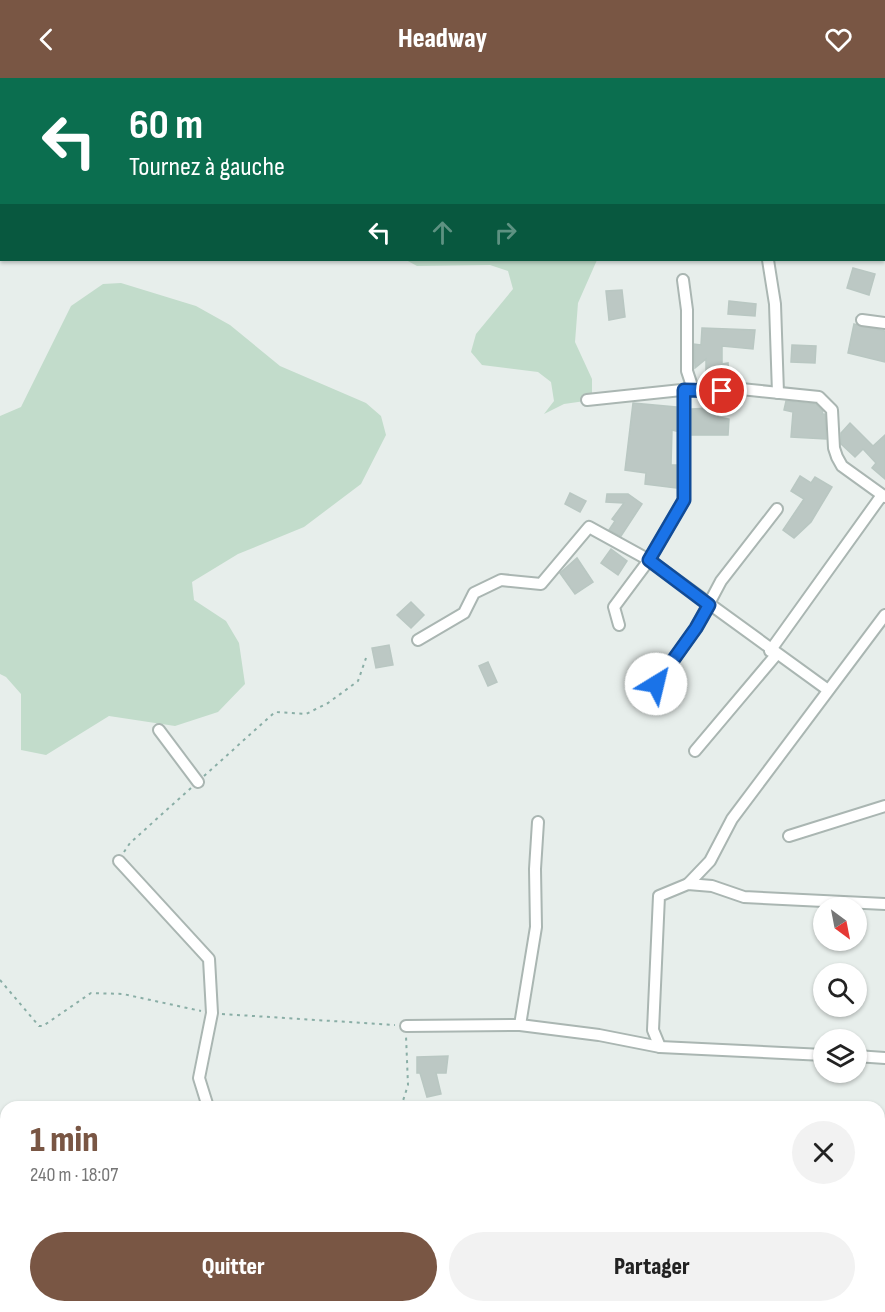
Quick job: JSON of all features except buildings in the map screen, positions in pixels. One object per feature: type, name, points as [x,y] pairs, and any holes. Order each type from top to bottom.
[{"type":"street","points":[[768,261],[775,304],[777,393]]},
{"type":"street","points":[[619,625],[614,607],[649,560],[684,500],[689,389],[687,310],[683,280]]},
{"type":"street","points":[[862,320],[885,324]]},
{"type":"street","points":[[587,400],[689,389],[704,392],[741,390],[819,397],[832,410],[834,448],[837,458],[842,465],[857,474],[883,496],[773,653],[695,751]]},
{"type":"street","points":[[656,684],[696,628],[721,581],[777,509]]},
{"type":"street","points":[[418,640],[464,613],[474,593],[501,580],[541,584],[589,527],[649,560],[773,653],[828,690]]},
{"type":"street","points":[[660,1047],[653,1030],[659,896],[688,884],[710,861],[732,819],[828,690],[883,621]]},
{"type":"street","points":[[159,730],[198,782]]},
{"type":"street","points":[[789,836],[885,806]]},
{"type":"street","points":[[520,1025],[536,927],[535,869],[538,822]]},
{"type":"street","points":[[119,861],[209,959],[212,1013],[199,1078],[206,1101]]},
{"type":"street","points":[[688,884],[711,886],[744,897],[885,903]]},
{"type":"street","points":[[406,1026],[520,1025],[599,1035],[660,1047],[813,1054]]},
{"type":"street","points":[[867,1057],[885,1058]]},
{"type":"path","points":[[119,861],[130,843],[275,712],[306,714],[328,704],[358,681],[366,658]]},
{"type":"path","points":[[0,980],[39,1026]]},
{"type":"path","points":[[403,1101],[408,1084],[406,1026]]},
{"type":"green space","points":[[408,261],[597,261],[578,303],[575,342],[592,379],[592,400],[564,404],[544,414],[554,401],[551,382],[538,372],[482,365],[471,352],[476,334],[513,289],[508,271],[490,265],[417,266]]},
{"type":"green space","points":[[121,283],[196,306],[230,325],[280,366],[366,403],[381,416],[386,435],[361,484],[304,527],[238,554],[192,582],[194,600],[226,621],[239,643],[245,684],[218,712],[175,726],[109,716],[46,755],[21,750],[21,694],[6,677],[0,674],[0,416],[21,407],[71,306],[103,284]]},
{"type":"route","points":[[656,684],[696,628],[709,605],[649,560],[684,500],[684,390],[722,391]]}]
